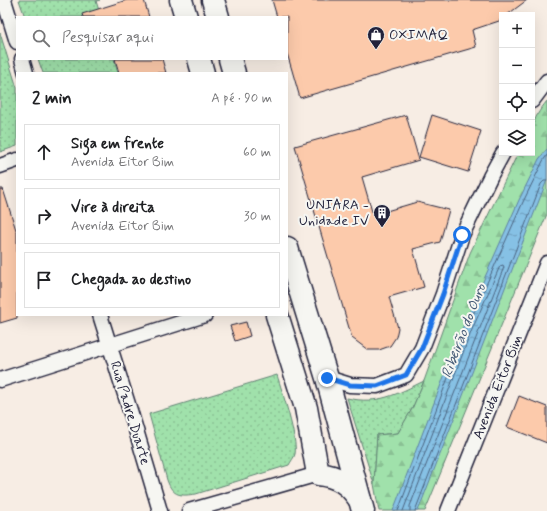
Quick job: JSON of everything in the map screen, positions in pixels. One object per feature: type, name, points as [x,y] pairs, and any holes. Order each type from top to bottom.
[{"type":"main road","points":[[181,0],[186,16]]},
{"type":"main road","points":[[213,0],[218,16]]},
{"type":"main road","points":[[199,60],[203,72]]},
{"type":"main road","points":[[230,60],[234,72]]},
{"type":"main road","points":[[288,251],[327,378],[362,506]]},
{"type":"main road","points":[[277,316],[306,408],[318,474],[330,475],[352,488],[362,506]]},
{"type":"street","points":[[4,0],[16,39]]},
{"type":"street","points":[[22,60],[26,72]]},
{"type":"street","points":[[535,96],[547,81]]},
{"type":"street","points":[[327,378],[350,385],[377,386],[406,375],[422,348],[443,294],[462,235],[501,156]]},
{"type":"street","points":[[0,166],[16,160]]},
{"type":"street","name":"Avenida Eitor Bim","points":[[448,511],[547,263]]},
{"type":"street","name":"Rua Padre Duarte","points":[[100,316],[160,511]]},
{"type":"street","points":[[0,380],[202,316]]},
{"type":"street","points":[[189,511],[318,474]]},
{"type":"green space","points":[[19,0],[100,0],[96,1],[101,16],[25,16]]},
{"type":"green space","points":[[0,33],[16,85],[16,146],[0,152]]},
{"type":"green space","points":[[38,60],[114,60],[118,72],[43,72]]},
{"type":"green space","points":[[547,101],[547,214],[425,511],[379,511],[374,484],[377,435],[398,433],[412,409],[424,381],[470,253],[517,156],[535,156],[535,120],[541,108]]},
{"type":"green space","points":[[277,375],[294,438],[295,454],[289,465],[196,494],[182,495],[172,490],[167,480],[149,414]]},
{"type":"green space","points":[[424,381],[412,409],[398,433],[377,435],[374,484],[347,398],[358,400],[378,399],[396,394]]},
{"type":"water","name":"Ribeirão do Ouro","points":[[547,149],[547,180],[418,511],[393,511],[462,329],[519,200],[539,159]]},
{"type":"building","points":[[127,0],[144,0],[149,16],[83,16],[82,14]]},
{"type":"building","name":"OXIMAQ","points":[[272,0],[527,0],[511,12],[499,12],[499,21],[472,30],[476,47],[300,98],[288,56],[288,16],[277,16]]},
{"type":"building","points":[[115,60],[162,60],[166,72],[119,72]]},
{"type":"building","name":"UNIARA - Unidade IV","points":[[406,115],[419,160],[362,177],[373,215],[417,202],[449,210],[440,242],[413,249],[424,287],[389,297],[398,328],[396,337],[390,346],[379,350],[368,350],[352,338],[295,146]]},
{"type":"building","points":[[432,115],[481,131],[468,172],[419,157]]},
{"type":"building","points":[[0,189],[3,189],[16,230],[17,318],[0,323]]},
{"type":"building","points":[[246,322],[250,336],[235,341],[230,326]]},
{"type":"building","points":[[519,396],[547,407],[547,443],[507,427]]},
{"type":"place","name":"OXIMAQ","points":[[376,50]]},
{"type":"place","name":"UNIARA - Unidade IV","points":[[382,228]]},
{"type":"route","points":[[327,378],[350,385],[377,386],[406,375],[422,348],[443,294],[462,235]]}]
